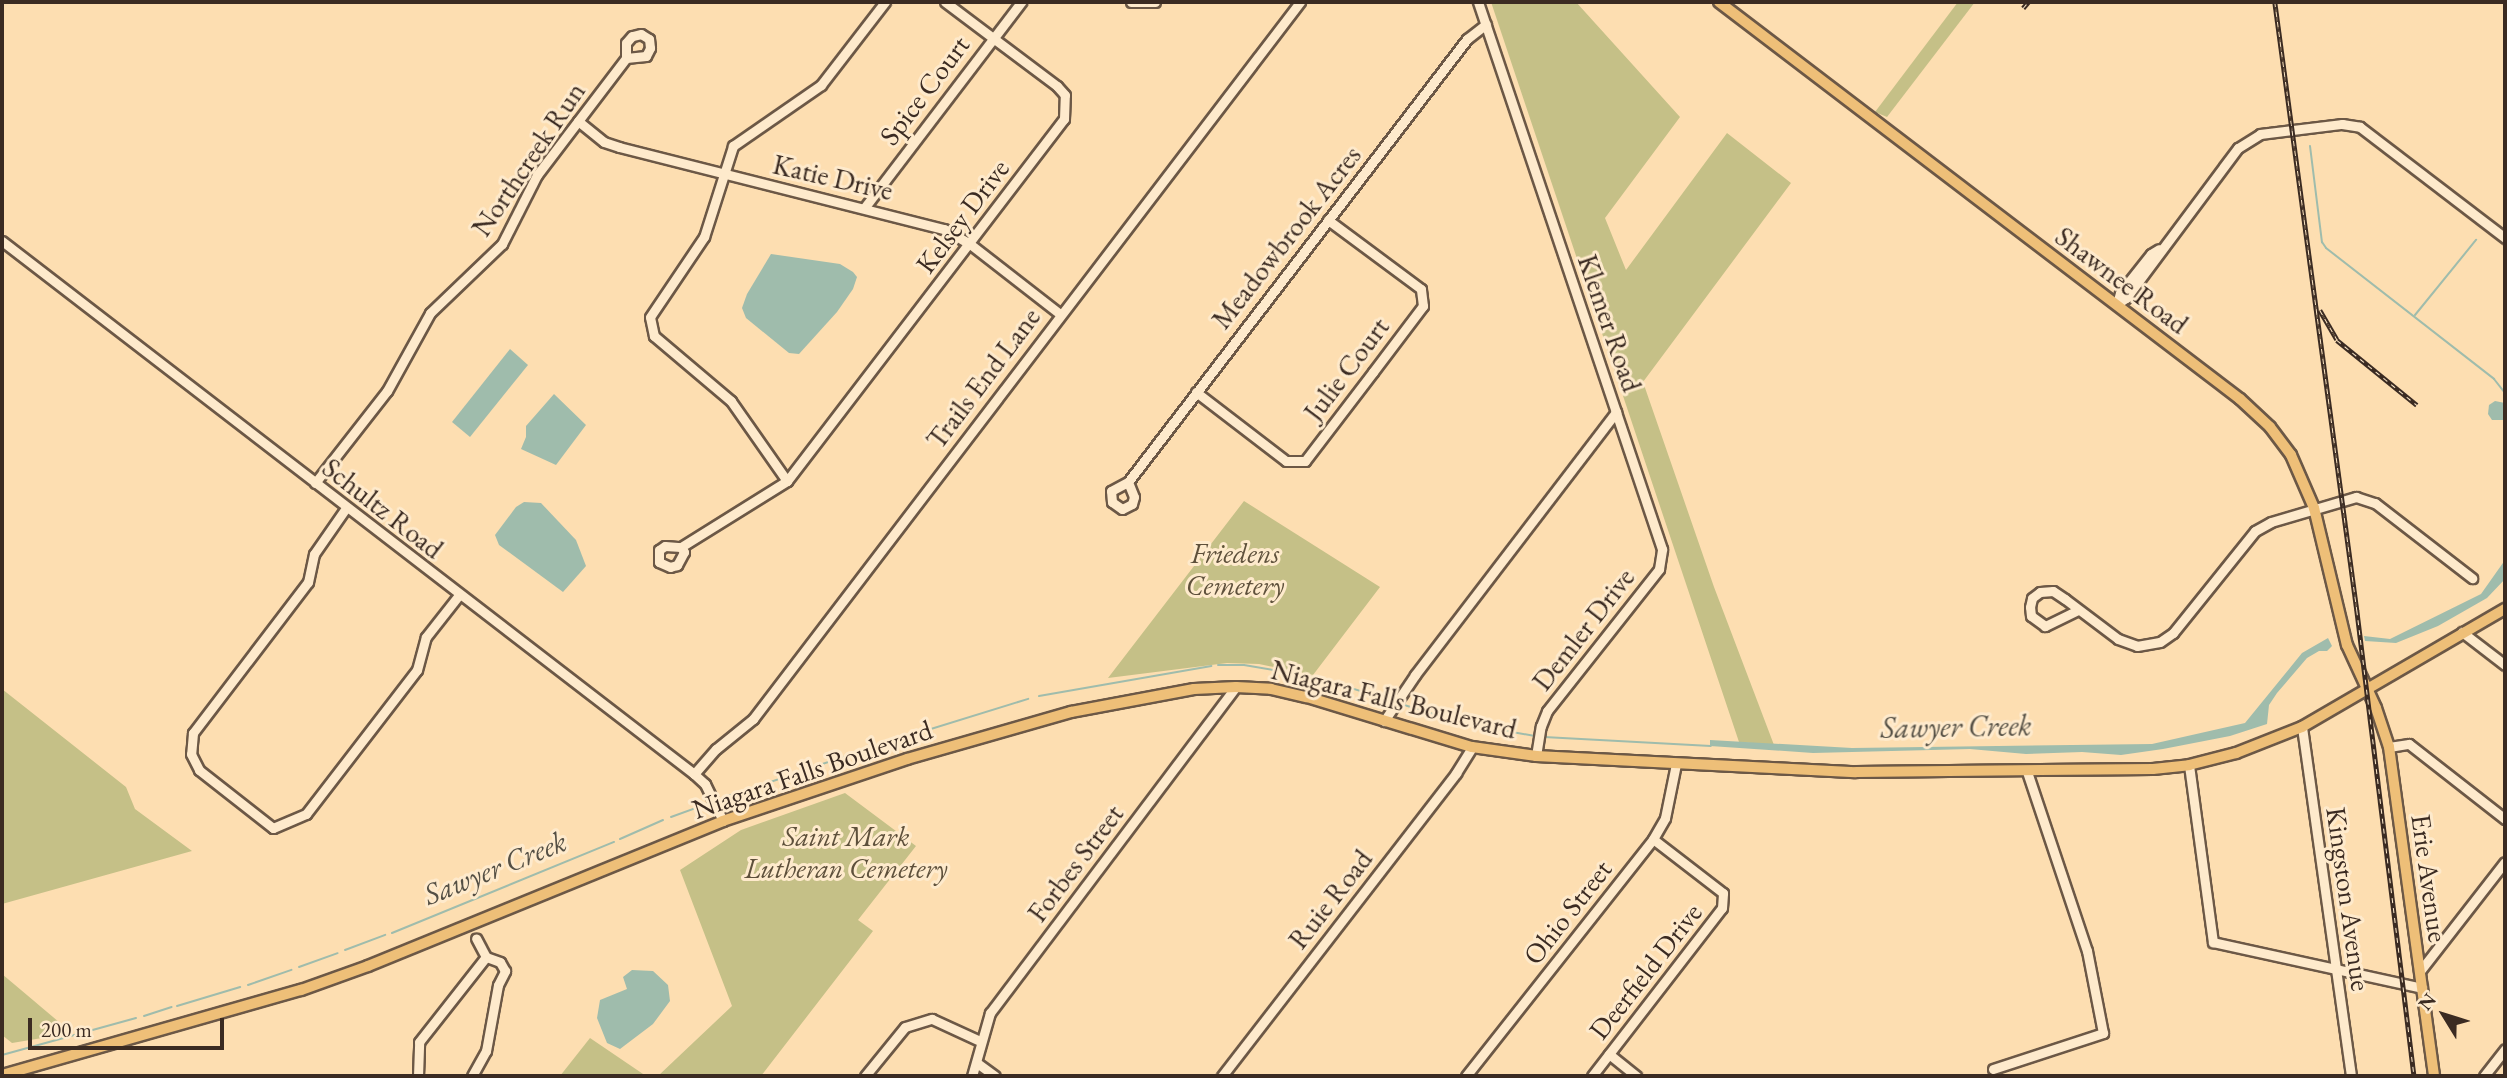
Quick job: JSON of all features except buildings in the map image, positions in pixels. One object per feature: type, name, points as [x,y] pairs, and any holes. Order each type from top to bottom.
[{"type":"main road","name":"Shawnee Road","points":[[1719,2],[2240,398],[2263,421],[2291,454],[2314,508],[2340,624],[2367,689]]},
{"type":"main road","name":"Niagara Falls Boulevard","points":[[2,1075],[301,990],[368,966],[723,821],[894,763],[1040,719],[1194,689],[1271,689],[1307,697],[1472,747],[1536,756],[1856,772],[2137,770],[2189,765],[2255,747],[2302,727],[2505,609]]},
{"type":"main road","name":"Erie Avenue","points":[[2367,689],[2389,747],[2434,1076]]},
{"type":"street","points":[[787,481],[731,401],[654,336],[650,317],[704,237],[733,146],[821,85],[886,2]]},
{"type":"street","name":"Kelsey Drive","points":[[681,547],[787,481],[1064,119],[1065,95],[1056,86],[945,2]]},
{"type":"street","name":"Spice Court","points":[[865,207],[1021,2]]},
{"type":"street","points":[[1131,2],[1155,2]]},
{"type":"street","name":"Trails End Lane","points":[[694,774],[716,749],[753,719],[1300,2]]},
{"type":"street","name":"Klemer Road","points":[[1384,721],[1430,654],[1616,412],[1478,2]]},
{"type":"street","name":"Meadowbrook Acres","points":[[1128,482],[1467,39],[1486,24]]},
{"type":"street","name":"Northcreek Run","points":[[315,483],[387,391],[429,313],[502,244],[537,175],[626,58]]},
{"type":"street","name":"Katie Drive","points":[[578,121],[604,142],[722,175],[865,207],[944,229],[970,244],[1060,314]]},
{"type":"street","points":[[2117,304],[2120,293],[2151,254],[2160,249],[2248,139],[2260,134],[2342,124],[2366,130],[2505,238]]},
{"type":"street","name":"Julie Court","points":[[1196,392],[1286,461],[1305,461],[1423,306],[1421,289],[1328,220]]},
{"type":"street","name":"Schultz Road","points":[[2,241],[694,774],[705,784],[723,821]]},
{"type":"street","name":"Demler Drive","points":[[1536,756],[1541,726],[1547,711],[1659,569],[1662,549],[1616,412]]},
{"type":"street","points":[[2078,610],[2045,626],[2031,616],[2029,607],[2032,598],[2040,592],[2053,591],[2128,644],[2145,646],[2160,642],[2173,634],[2255,531],[2271,522],[2353,498],[2368,498],[2472,578]]},
{"type":"street","points":[[346,508],[314,555],[308,582],[193,733],[191,754],[199,770],[273,828],[306,814],[417,670],[426,637],[459,595]]},
{"type":"street","points":[[2462,632],[2505,665]]},
{"type":"street","name":"Forbes Street","points":[[972,1076],[990,1013],[1236,687]]},
{"type":"street","name":"Kingston Avenue","points":[[2302,727],[2351,1076]]},
{"type":"street","points":[[2389,747],[2409,744],[2505,819]]},
{"type":"street","name":"Ruie Road","points":[[1222,1076],[1456,773],[1472,747]]},
{"type":"street","name":"Ohio Street","points":[[1466,1076],[1653,839],[1665,818],[1676,764]]},
{"type":"street","points":[[2189,765],[2213,942],[2422,988]]},
{"type":"street","points":[[1993,1069],[2104,1033],[2087,951],[2027,772]]},
{"type":"street","name":"Deerfield Drive","points":[[1592,1076],[1722,908],[1723,893],[1653,839]]},
{"type":"street","points":[[2420,971],[2505,862]]},
{"type":"street","points":[[472,1076],[485,1051],[498,985],[505,971],[500,962],[486,957],[476,938]]},
{"type":"street","points":[[418,1076],[419,1041],[486,957]]},
{"type":"street","points":[[865,1076],[905,1027],[932,1019],[980,1041]]},
{"type":"street","points":[[2484,1076],[2505,1049]]},
{"type":"street","points":[[1609,1054],[1636,1076]]},
{"type":"street","points":[[977,1063],[995,1076]]},
{"type":"green space","points":[[1491,2],[1576,2],[1680,117],[1605,218],[1626,270],[1727,133],[1791,183],[1643,382],[1714,587],[1774,745],[1739,742]]},
{"type":"green space","points":[[1958,2],[1975,2],[1887,117],[1875,112]]},
{"type":"green space","name":"Friedens Cemetery","points":[[1244,501],[1380,587],[1313,675],[1259,664],[1227,663],[1108,678]]},
{"type":"green space","points":[[2,689],[126,787],[135,809],[192,851],[2,904]]},
{"type":"green space","name":"Saint Mark Lutheran Cemetery","points":[[845,793],[916,846],[858,920],[873,931],[761,1076],[658,1076],[732,1006],[680,870],[741,830]]},
{"type":"green space","points":[[2,974],[72,1033],[12,1043],[2,1035]]},
{"type":"green space","points":[[590,1038],[646,1076],[560,1076]]},
{"type":"shaded area","points":[[771,254],[840,264],[857,277],[853,289],[837,312],[799,354],[789,353],[746,318],[742,308],[747,294]]},
{"type":"shaded area","points":[[510,349],[528,365],[470,437],[452,422]]},
{"type":"shaded area","points":[[554,394],[586,425],[556,465],[521,449],[526,437],[526,426]]},
{"type":"shaded area","points":[[2495,401],[2505,403],[2505,420],[2492,420],[2488,414],[2489,405]]},
{"type":"shaded area","points":[[524,502],[541,503],[576,540],[586,566],[563,592],[499,545],[495,535],[516,507]]},
{"type":"shaded area","points":[[2505,560],[2505,579],[2487,598],[2438,626],[2396,643],[2365,641],[2364,636],[2390,639],[2481,594]]},
{"type":"shaded area","points":[[2328,638],[2332,646],[2327,651],[2319,651],[2307,658],[2277,693],[2269,705],[2267,724],[2230,736],[2163,749],[2121,755],[2082,752],[2026,754],[1970,749],[1813,753],[1710,746],[1710,740],[1852,748],[2152,744],[2245,723],[2302,653]]},
{"type":"shaded area","points":[[632,970],[653,971],[668,985],[670,1001],[653,1024],[620,1049],[607,1043],[597,1018],[600,1000],[627,989],[623,977]]},
{"type":"waterway","points":[[2310,146],[2322,242],[2326,248],[2494,379],[2505,393]]},
{"type":"waterway","points":[[2415,315],[2476,240]]},
{"type":"waterway","name":"Sawyer Creek","points":[[1218,665],[1244,665],[1319,678],[1389,700]]},
{"type":"waterway","name":"Sawyer Creek","points":[[1039,696],[1211,666]]},
{"type":"waterway","name":"Sawyer Creek","points":[[905,737],[1028,699]]},
{"type":"waterway","name":"Sawyer Creek","points":[[1401,704],[1462,723],[1535,736]]},
{"type":"waterway","name":"Sawyer Creek","points":[[1544,737],[1711,746]]},
{"type":"waterway","name":"Sawyer Creek","points":[[804,770],[895,740]]},
{"type":"waterway","name":"Sawyer Creek","points":[[722,798],[794,774]]},
{"type":"waterway","name":"Sawyer Creek","points":[[671,817],[706,804]]},
{"type":"waterway","name":"Sawyer Creek","points":[[620,839],[663,820]]},
{"type":"waterway","name":"Sawyer Creek","points":[[392,933],[614,842]]},
{"type":"waterway","name":"Sawyer Creek","points":[[345,950],[385,935]]},
{"type":"waterway","name":"Sawyer Creek","points":[[299,967],[338,953]]},
{"type":"waterway","name":"Sawyer Creek","points":[[248,985],[291,970]]},
{"type":"waterway","name":"Sawyer Creek","points":[[177,1006],[240,987]]},
{"type":"waterway","name":"Sawyer Creek","points":[[144,1016],[172,1007]]},
{"type":"waterway","name":"Sawyer Creek","points":[[2,1055],[136,1018]]},
{"type":"railway","points":[[2023,8],[2028,2]]},
{"type":"railway","points":[[2275,2],[2357,610],[2414,1076]]},
{"type":"railway","points":[[2320,310],[2337,340],[2417,405]]}]
